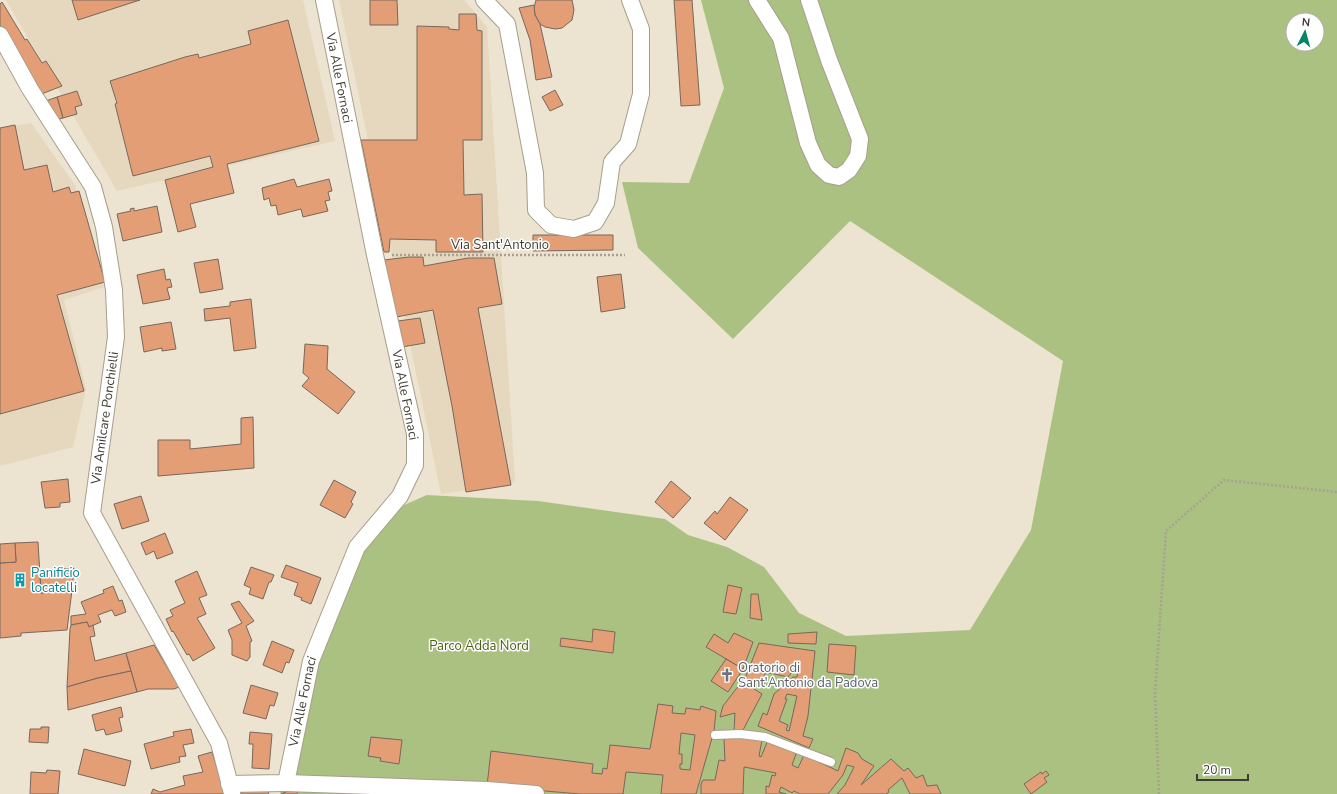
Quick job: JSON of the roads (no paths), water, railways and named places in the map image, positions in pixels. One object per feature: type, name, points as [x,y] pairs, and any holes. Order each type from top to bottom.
[{"type":"street","name":"Via Alle Fornaci","points":[[286,783],[311,661],[357,547],[400,496],[414,465],[415,434],[375,255],[324,0]]},
{"type":"street","points":[[484,0],[507,24],[535,173],[536,210],[551,225],[574,229],[595,222],[606,203],[612,162],[628,144],[641,94],[641,29],[630,0]]},
{"type":"street","points":[[757,0],[781,38],[808,143],[818,166],[829,175],[840,178],[849,170],[858,156],[860,139],[829,60],[809,0]]},
{"type":"street","name":"Via Amilcare Ponchielli","points":[[0,35],[30,90],[93,187],[104,227],[114,290],[116,337],[92,513],[219,744],[231,789]]},
{"type":"street","points":[[231,789],[286,783],[487,790],[536,794]]},
{"type":"lane","points":[[715,735],[740,734],[765,737],[830,762]]},
{"type":"place","name":"Panificio locatelli","points":[[20,580]]},
{"type":"place","name":"Oratorio di Sant'Antonio da Padova","points":[[727,675]]},
{"type":"park label","name":"Parco Adda Nord","points":[[479,646]]}]
